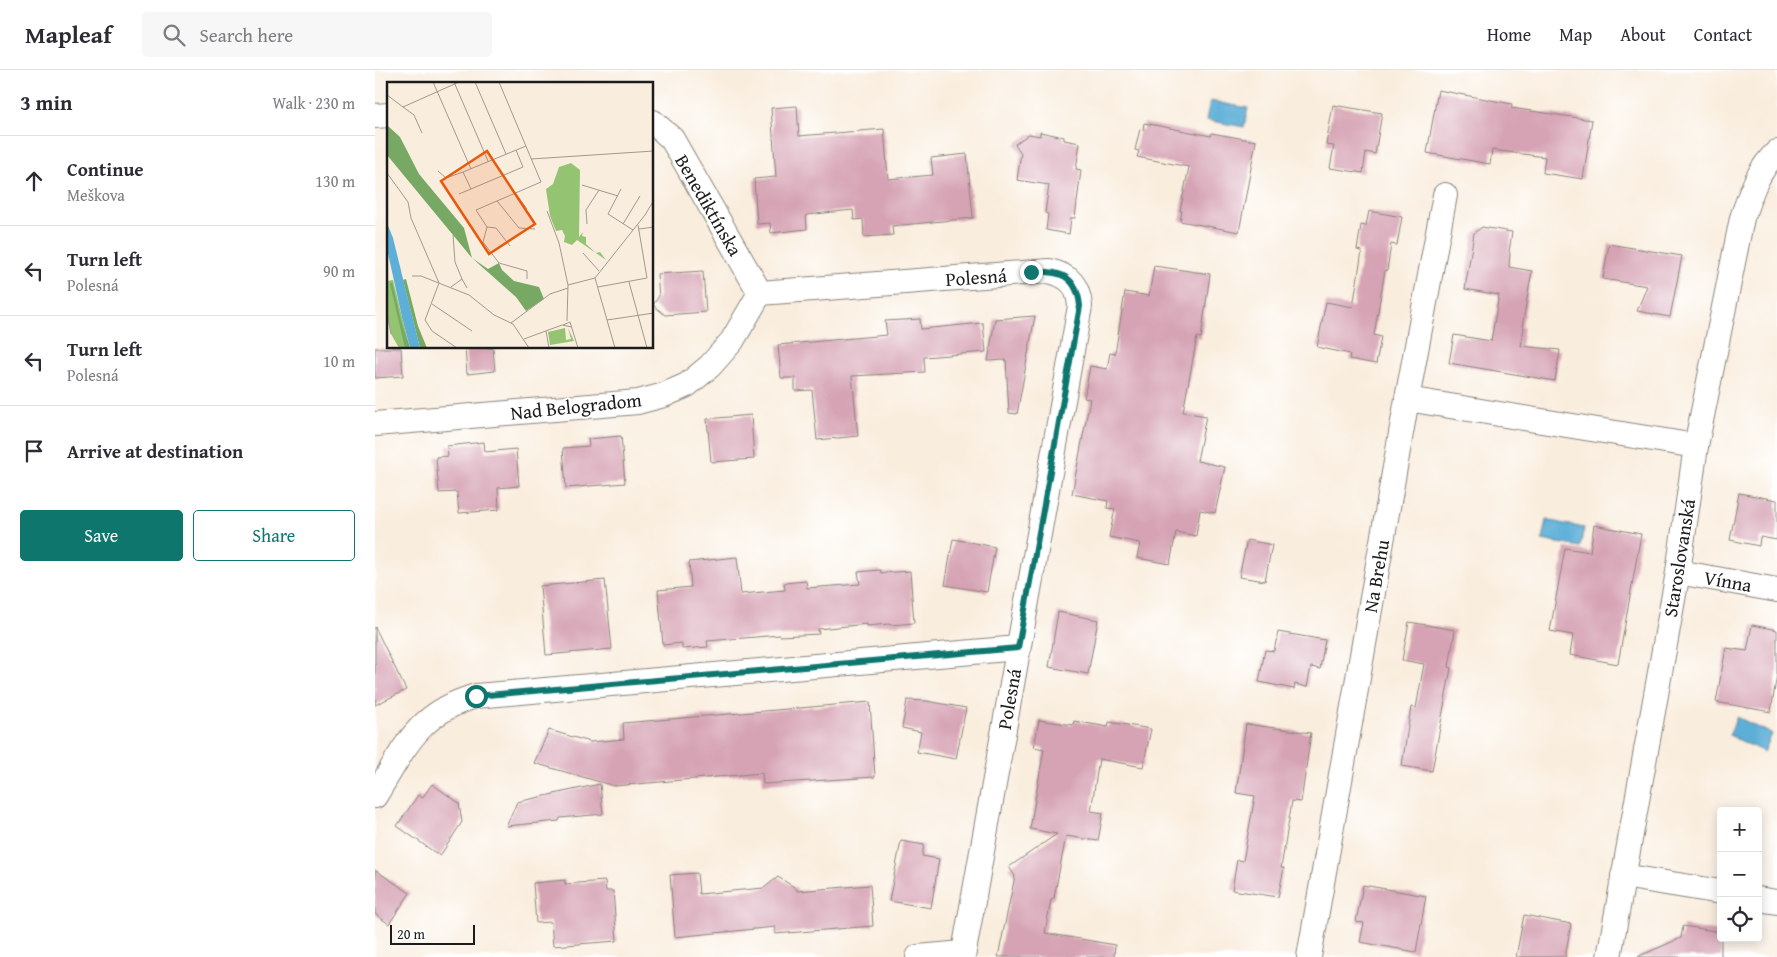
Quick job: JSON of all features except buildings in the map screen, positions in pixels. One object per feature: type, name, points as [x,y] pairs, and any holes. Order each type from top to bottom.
[{"type":"street","name":"Benediktínska","points":[[654,123],[671,139],[760,293]]},
{"type":"street","name":"Staroslovanská","points":[[1609,957],[1678,572],[1696,446],[1742,218],[1751,191],[1765,164],[1777,152]]},
{"type":"street","name":"Na Brehu","points":[[1309,957],[1407,399],[1445,195]]},
{"type":"street","name":"Polesná","points":[[760,293],[1049,271],[1063,274],[1073,283],[1079,294],[1080,306],[963,955]]},
{"type":"street","name":"Nad Belogradom","points":[[375,424],[638,402],[664,395],[687,385],[710,366],[732,341],[760,293]]},
{"type":"street","points":[[1407,399],[1696,446]]},
{"type":"street","name":"Vínna","points":[[1678,572],[1777,590]]},
{"type":"street","points":[[375,796],[412,736],[426,721],[442,709],[458,701],[476,696],[1018,648]]},
{"type":"street","points":[[1623,876],[1717,891]]},
{"type":"street","points":[[1762,900],[1777,902]]},
{"type":"street","points":[[919,957],[963,955]]},
{"type":"water","points":[[1210,101],[1248,108],[1244,127],[1206,120]]},
{"type":"water","points":[[1546,520],[1584,528],[1580,547],[1542,540]]},
{"type":"water","points":[[1737,717],[1772,734],[1764,752],[1729,735]]},
{"type":"route","points":[[476,696],[1018,648],[1080,306],[1079,294],[1073,283],[1063,274],[1049,271],[1031,272]]}]
